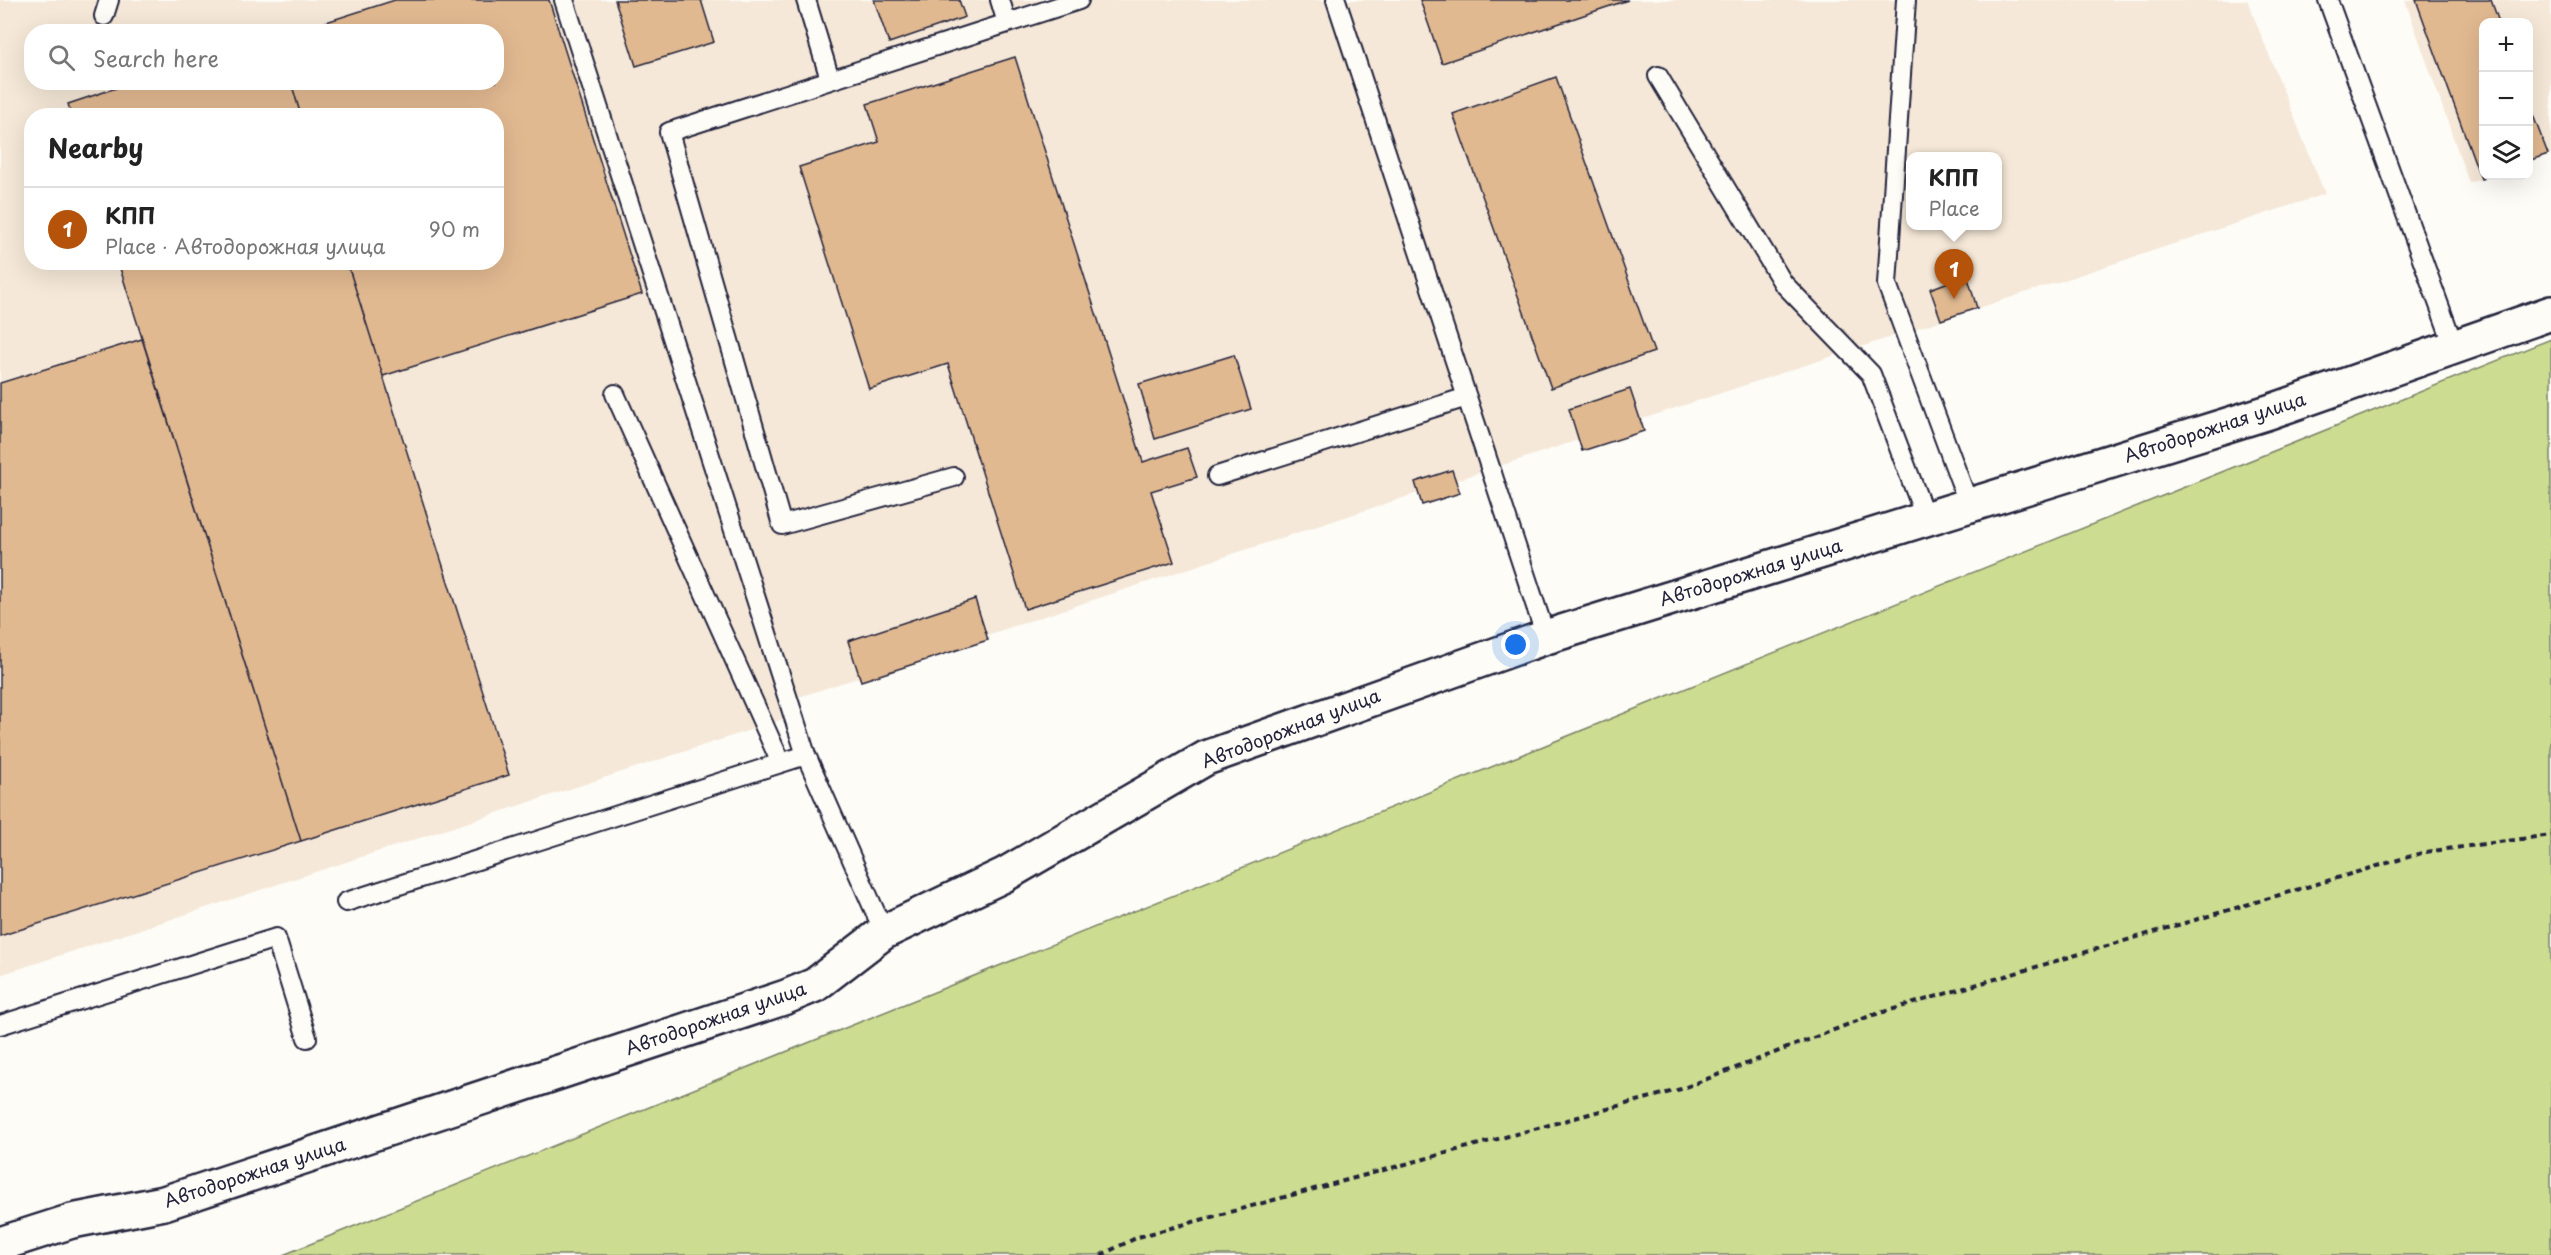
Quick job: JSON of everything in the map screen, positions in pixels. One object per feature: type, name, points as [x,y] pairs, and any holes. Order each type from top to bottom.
[{"type":"street","name":"Автодорожная улица","points":[[0,1244],[72,1221],[164,1203],[786,997],[815,985],[884,932],[1004,875],[1206,758],[1546,637],[2258,415],[2455,349],[2551,313]]},
{"type":"lane","points":[[564,0],[806,755],[884,932]]},
{"type":"lane","points":[[806,0],[830,79]]},
{"type":"lane","points":[[1000,0],[1008,23]]},
{"type":"lane","points":[[954,477],[782,525],[669,132],[1079,0]]},
{"type":"lane","points":[[1335,0],[1546,637]]},
{"type":"lane","points":[[1906,0],[1887,284],[1969,505]]},
{"type":"lane","points":[[2328,0],[2455,349]]},
{"type":"lane","points":[[1658,76],[1784,283],[1871,374],[1926,519]]},
{"type":"lane","points":[[615,394],[781,763]]},
{"type":"lane","points":[[1217,476],[1467,397]]},
{"type":"lane","points":[[346,902],[806,755]]},
{"type":"lane","points":[[0,1025],[276,938],[307,1038]]},
{"type":"path","points":[[1101,1255],[1138,1237],[1681,1089],[1870,1016],[2425,852],[2551,835]]},
{"type":"shaded area","points":[[0,0],[2247,0],[2325,194],[799,697],[781,720],[0,975]]},
{"type":"shaded area","points":[[2405,0],[2551,0],[2551,154],[2533,161],[2533,18],[2479,18],[2479,180],[2469,183]]},
{"type":"green space","points":[[2551,339],[2551,1255],[283,1255]]},
{"type":"building","points":[[395,0],[549,0],[642,294],[383,376],[350,270],[504,270],[504,108],[299,108],[293,90],[504,90],[504,24],[320,24]]},
{"type":"building","points":[[615,0],[701,0],[714,42],[636,66]]},
{"type":"building","points":[[874,0],[959,0],[965,17],[889,43]]},
{"type":"building","points":[[1420,0],[1628,0],[1442,63]]},
{"type":"building","points":[[2416,0],[2491,0],[2498,18],[2479,18],[2479,173]]},
{"type":"building","points":[[1015,57],[1143,462],[1187,448],[1197,477],[1151,491],[1174,562],[1025,609],[948,364],[869,389],[799,167],[879,142],[867,104]]},
{"type":"building","points":[[1556,77],[1654,352],[1551,388],[1453,114]]},
{"type":"building","points":[[110,90],[293,90],[299,108],[69,108],[68,104]]},
{"type":"building","points":[[2533,115],[2548,154],[2533,159]]},
{"type":"building","points":[[121,270],[350,270],[509,775],[301,841]]},
{"type":"building","points":[[1967,275],[1977,308],[1941,320],[1930,289]]},
{"type":"building","points":[[142,339],[301,841],[0,936],[0,383]]},
{"type":"building","points":[[1234,355],[1251,409],[1155,439],[1139,384]]},
{"type":"building","points":[[1630,389],[1644,431],[1582,451],[1569,409]]},
{"type":"building","points":[[1452,470],[1460,493],[1422,505],[1415,482]]},
{"type":"building","points":[[975,599],[988,640],[861,681],[848,641]]},
{"type":"place","name":"КПП","points":[[1954,299]]}]
